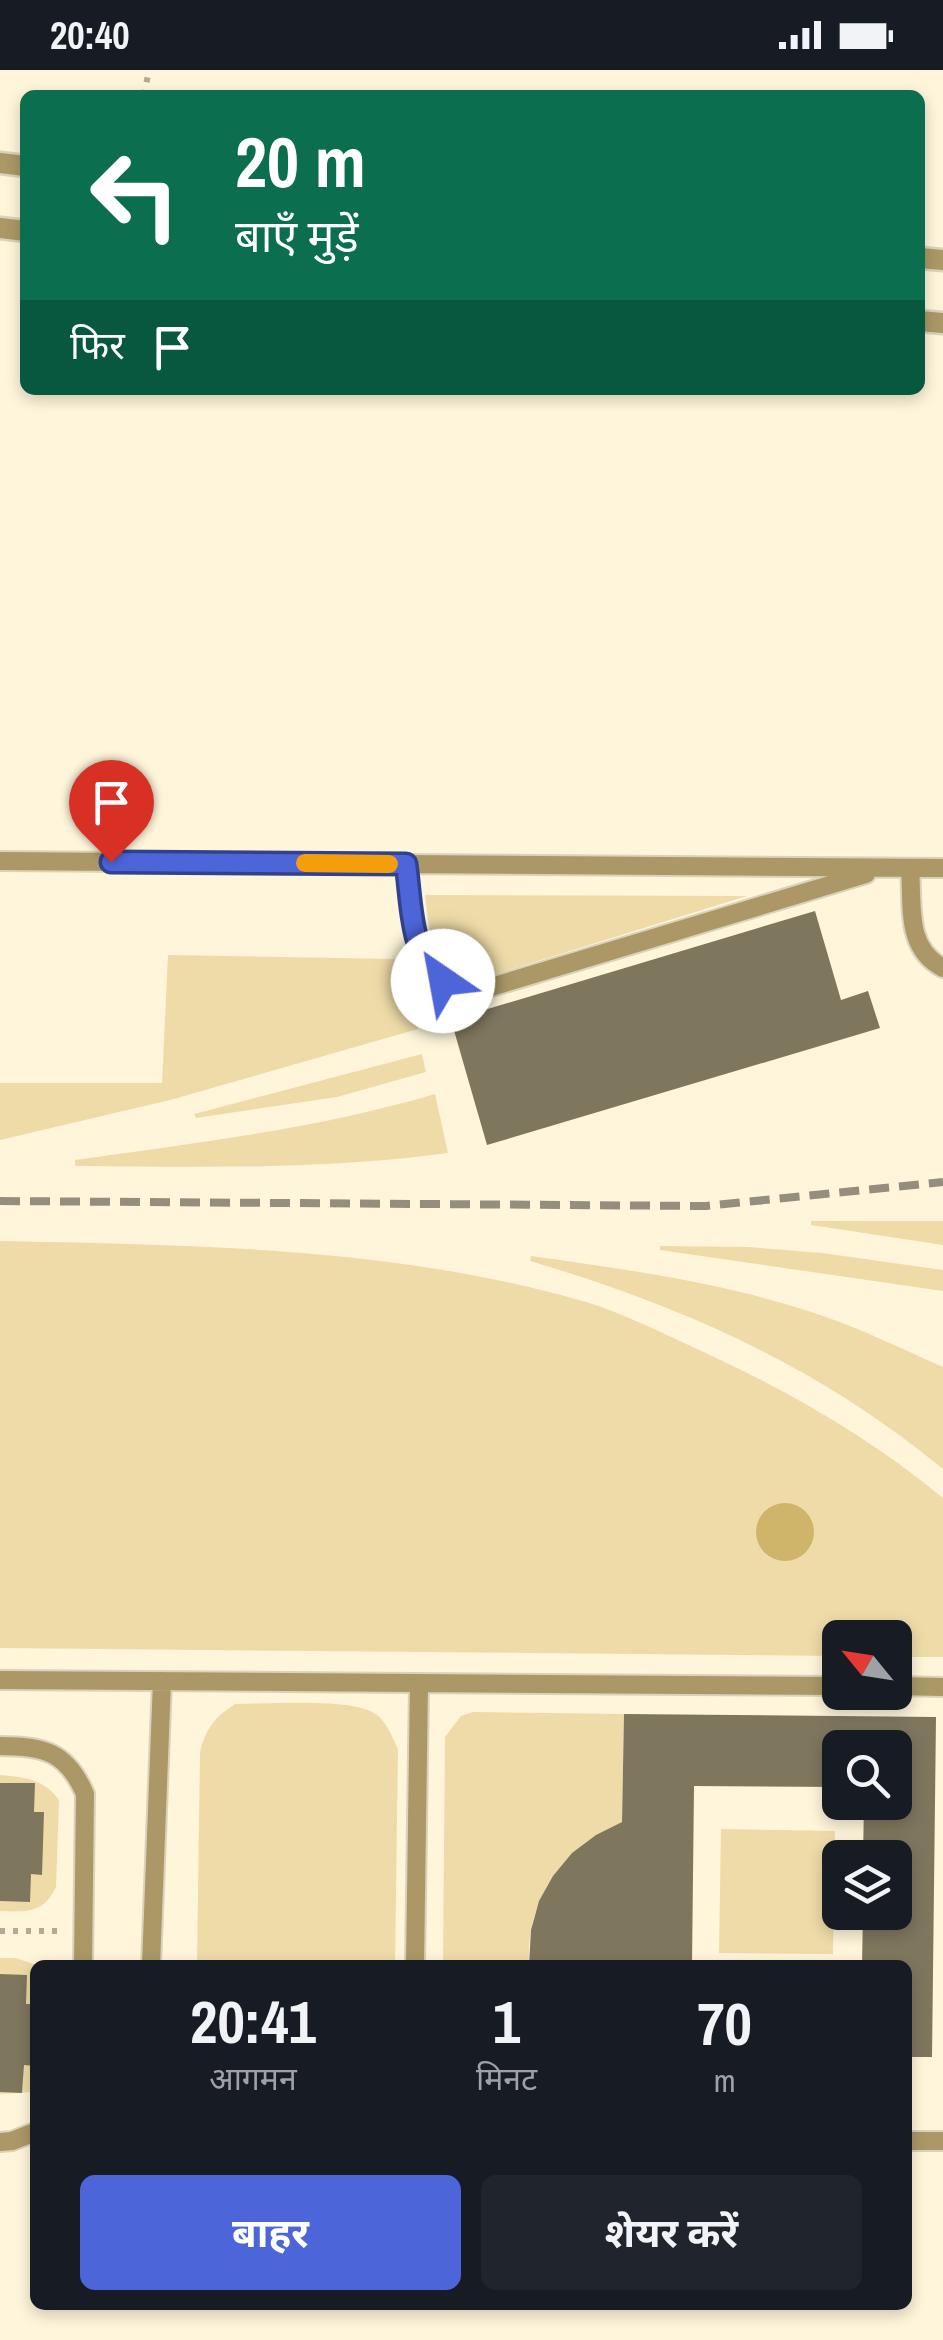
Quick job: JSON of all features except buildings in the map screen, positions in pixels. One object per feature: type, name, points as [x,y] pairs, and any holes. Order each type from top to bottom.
[{"type":"lane","points":[[0,861],[943,868]]},
{"type":"lane","points":[[406,864],[422,958],[443,981],[460,990],[478,991],[884,868]]},
{"type":"lane","points":[[910,868],[918,946],[928,960],[943,968]]},
{"type":"lane","points":[[0,1680],[822,1686]]},
{"type":"lane","points":[[151,1960],[162,1680]]},
{"type":"lane","points":[[415,1960],[419,1684]]},
{"type":"lane","points":[[912,1686],[943,1687]]},
{"type":"lane","points":[[0,1746],[27,1746],[53,1753],[74,1770],[85,1794],[84,1960]]},
{"type":"lane","points":[[0,2142],[12,2142],[30,2134]]},
{"type":"lane","points":[[912,2141],[943,2141]]},
{"type":"path","points":[[0,1931],[84,1932]]},
{"type":"shaded area","points":[[425,895],[747,896],[483,978],[453,971],[436,952]]},
{"type":"shaded area","points":[[168,955],[394,959],[406,967],[412,978],[418,1029],[170,1100],[0,1140],[0,1083],[162,1083]]},
{"type":"shaded area","points":[[422,1054],[426,1072],[337,1097],[196,1118],[194,1114]]},
{"type":"shaded area","points":[[435,1094],[448,1153],[309,1165],[75,1166],[75,1160],[301,1126]]},
{"type":"shaded area","points":[[811,1221],[943,1221],[943,1245],[811,1225]]},
{"type":"shaded area","points":[[0,1241],[295,1252],[442,1270],[586,1302],[752,1375],[882,1452],[943,1498],[943,1657],[912,1657],[912,1620],[822,1620],[822,1656],[0,1648]]},
{"type":"shaded area","points":[[660,1246],[822,1253],[943,1270],[943,1291],[660,1250]]},
{"type":"shaded area","points":[[531,1256],[752,1295],[838,1322],[943,1367],[943,1469],[848,1400],[798,1370],[695,1320],[530,1261]]},
{"type":"shaded area","points":[[785,1503],[805,1512],[814,1532],[805,1552],[785,1561],[765,1552],[756,1532],[765,1512]]},
{"type":"shaded area","points":[[235,1704],[350,1706],[377,1715],[387,1727],[398,1749],[395,1960],[197,1960],[200,1752],[205,1736]]},
{"type":"shaded area","points":[[473,1712],[624,1714],[622,1822],[583,1847],[553,1879],[534,1918],[529,1960],[443,1960],[445,1737],[461,1716]]},
{"type":"shaded area","points":[[0,1775],[40,1783],[59,1800],[56,1887],[46,1902],[34,1909],[0,1911]]},
{"type":"shaded area","points":[[721,1829],[835,1831],[835,1840],[822,1840],[822,1930],[833,1930],[833,1954],[719,1953]]},
{"type":"shaded area","points":[[0,1958],[16,1958],[30,1963],[30,2092],[0,2094]]},
{"type":"railway","points":[[0,1201],[706,1206],[943,1182]]},
{"type":"slow traffic","points":[[305,863],[389,864]]},
{"type":"route","points":[[111,862],[406,864],[417,946],[432,972],[443,981]]}]
